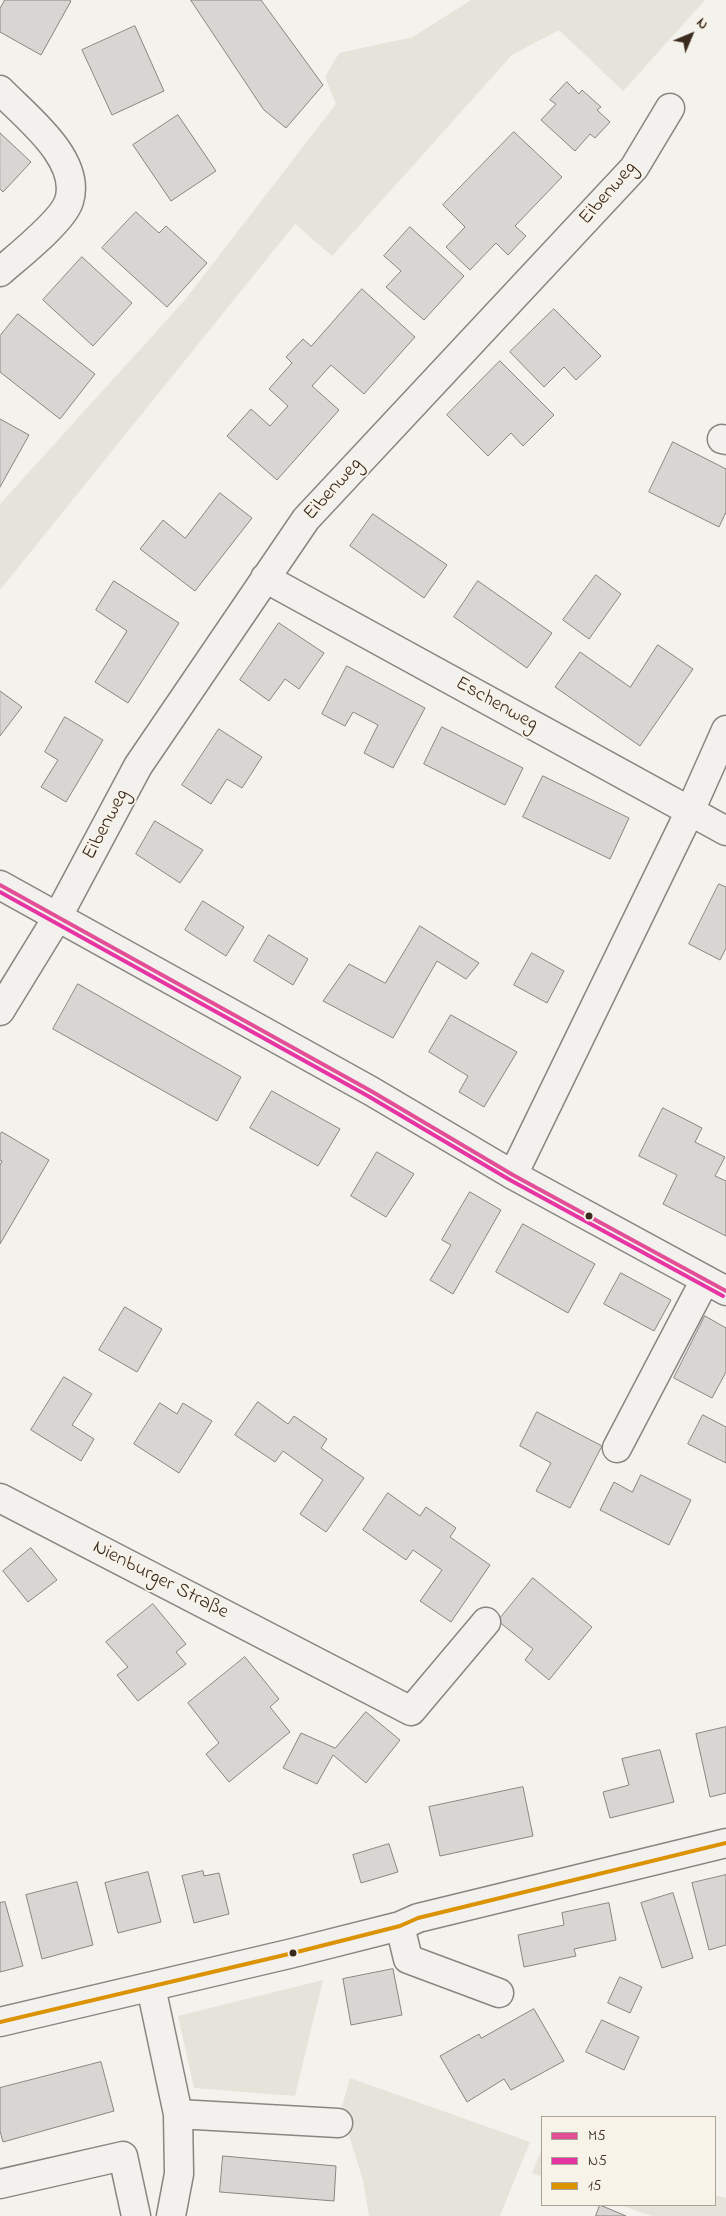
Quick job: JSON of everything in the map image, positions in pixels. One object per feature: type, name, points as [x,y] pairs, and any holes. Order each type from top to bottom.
[{"type":"street","points":[[0,90],[62,154],[71,180],[69,202],[53,224],[0,272]]},
{"type":"street","name":"Eibenweg","points":[[0,1011],[57,918],[138,766],[306,519],[634,168],[670,108]]},
{"type":"street","name":"Eschenweg","points":[[266,578],[726,831]]},
{"type":"street","points":[[513,1175],[690,811],[726,730]]},
{"type":"street","points":[[0,885],[371,1091],[513,1175],[715,1285],[617,1448]]},
{"type":"street","name":"Nienburger Straße","points":[[0,1498],[410,1711],[486,1622]]},
{"type":"street","points":[[0,2022],[400,1926],[418,1918],[726,1843]]},
{"type":"street","points":[[400,1926],[408,1959],[499,1993]]},
{"type":"street","points":[[151,1987],[178,2114],[179,2174],[171,2216]]},
{"type":"street","points":[[178,2114],[338,2123]]},
{"type":"street","points":[[0,2184],[123,2156],[136,2216]]},
{"type":"shaded area","points":[[471,0],[705,0],[623,91],[559,30],[512,55],[332,256],[295,224],[0,590],[0,504],[184,301],[336,104],[325,77],[339,53],[413,37]]},
{"type":"shaded area","points":[[323,1980],[295,2096],[194,2088],[178,2016]]},
{"type":"shaded area","points":[[350,2078],[530,2142],[500,2216],[369,2216],[363,2180],[341,2110]]},
{"type":"shaded area","points":[[541,2150],[541,2177],[532,2173]]},
{"type":"shaded area","points":[[716,2195],[726,2198],[726,2216],[652,2216],[623,2206],[716,2206]]},
{"type":"building","points":[[5,0],[71,1],[41,55],[0,32],[0,9]]},
{"type":"building","points":[[191,0],[261,0],[323,85],[286,128],[264,110]]},
{"type":"building","points":[[135,26],[164,91],[112,115],[82,50]]},
{"type":"building","points":[[567,82],[579,94],[582,90],[601,107],[597,110],[610,122],[595,138],[590,134],[575,151],[541,120],[556,104],[550,100]]},
{"type":"building","points":[[178,115],[216,171],[171,201],[133,145]]},
{"type":"building","points":[[514,132],[562,177],[515,226],[526,236],[508,255],[496,243],[470,270],[446,247],[465,227],[443,205]]},
{"type":"building","points":[[0,133],[31,162],[3,192],[0,189]]},
{"type":"building","points":[[136,212],[159,233],[166,226],[207,263],[167,307],[102,248]]},
{"type":"building","points":[[410,227],[464,276],[424,320],[386,287],[401,271],[384,256]]},
{"type":"building","points":[[82,257],[132,303],[93,346],[43,300]]},
{"type":"building","points":[[362,289],[415,337],[364,394],[331,365],[312,386],[339,410],[277,480],[227,436],[251,409],[270,426],[288,406],[269,389],[292,363],[286,357],[303,339],[311,346]]},
{"type":"building","points":[[554,309],[601,356],[576,380],[564,367],[544,387],[510,352]]},
{"type":"building","points":[[18,314],[95,374],[60,419],[0,372],[0,336]]},
{"type":"building","points":[[500,361],[554,415],[523,446],[511,433],[488,456],[447,415]]},
{"type":"building","points":[[0,419],[29,435],[0,487]]},
{"type":"building","points":[[673,442],[726,469],[726,512],[719,527],[649,492]]},
{"type":"building","points":[[220,493],[252,518],[195,591],[140,549],[163,520],[185,538]]},
{"type":"building","points":[[373,514],[447,565],[424,598],[350,546]]},
{"type":"building","points":[[596,575],[621,594],[589,639],[563,620]]},
{"type":"building","points":[[114,581],[179,623],[128,703],[95,682],[127,631],[96,610]]},
{"type":"building","points":[[478,581],[552,633],[527,668],[454,617]]},
{"type":"building","points":[[279,623],[324,653],[299,689],[285,679],[269,701],[240,680]]},
{"type":"building","points":[[658,645],[693,669],[640,746],[555,687],[580,652],[630,687]]},
{"type":"building","points":[[347,666],[425,708],[393,768],[364,753],[378,725],[353,712],[345,726],[322,714]]},
{"type":"building","points":[[0,691],[22,707],[0,736]]},
{"type":"building","points":[[65,717],[103,740],[66,802],[41,787],[58,760],[45,752]]},
{"type":"building","points":[[442,727],[523,768],[505,805],[424,764]]},
{"type":"building","points":[[219,729],[262,757],[242,788],[227,779],[211,804],[182,785]]},
{"type":"building","points":[[543,776],[629,818],[610,859],[523,817]]},
{"type":"building","points":[[155,821],[203,850],[180,883],[136,854]]},
{"type":"building","points":[[719,884],[726,887],[726,948],[720,960],[689,944]]},
{"type":"building","points":[[203,901],[244,927],[226,956],[185,930]]},
{"type":"building","points":[[420,926],[479,963],[466,979],[437,961],[393,1038],[323,1001],[349,964],[385,983]]},
{"type":"building","points":[[269,935],[308,959],[293,985],[254,961]]},
{"type":"building","points":[[532,953],[564,971],[547,1003],[514,985]]},
{"type":"building","points":[[78,984],[241,1077],[217,1121],[53,1029]]},
{"type":"building","points":[[451,1015],[517,1052],[484,1107],[459,1092],[468,1076],[429,1052]]},
{"type":"building","points":[[272,1091],[340,1129],[318,1166],[250,1128]]},
{"type":"building","points":[[663,1108],[702,1128],[695,1142],[725,1157],[715,1176],[726,1181],[726,1236],[663,1204],[677,1175],[639,1156]]},
{"type":"building","points":[[2,1132],[49,1160],[0,1244],[0,1165],[2,1161],[0,1160],[0,1135]]},
{"type":"building","points":[[377,1152],[414,1174],[386,1217],[351,1196]]},
{"type":"building","points":[[470,1192],[501,1210],[453,1294],[430,1280],[451,1245],[442,1240]]},
{"type":"building","points":[[523,1224],[595,1264],[568,1313],[496,1272]]},
{"type":"building","points":[[621,1273],[671,1300],[654,1331],[604,1304]]},
{"type":"building","points":[[125,1307],[162,1329],[137,1372],[99,1350]]},
{"type":"building","points":[[705,1316],[726,1328],[726,1372],[712,1398],[674,1378]]},
{"type":"building","points":[[64,1377],[92,1394],[72,1425],[94,1439],[81,1461],[31,1430]]},
{"type":"building","points":[[258,1402],[288,1424],[294,1416],[327,1439],[321,1448],[364,1478],[326,1532],[300,1514],[323,1480],[283,1451],[275,1462],[235,1435]]},
{"type":"building","points":[[160,1403],[177,1414],[183,1403],[212,1421],[179,1473],[134,1444]]},
{"type":"building","points":[[537,1412],[602,1446],[570,1508],[536,1491],[551,1463],[520,1446]]},
{"type":"building","points":[[703,1415],[726,1427],[726,1463],[688,1444]]},
{"type":"building","points":[[641,1475],[691,1500],[669,1545],[600,1510],[614,1482],[632,1492]]},
{"type":"building","points":[[388,1493],[420,1516],[426,1507],[456,1528],[450,1537],[490,1565],[451,1622],[420,1601],[442,1570],[413,1550],[406,1560],[363,1530]]},
{"type":"building","points":[[31,1548],[57,1580],[28,1602],[3,1571]]},
{"type":"building","points":[[533,1578],[592,1627],[549,1680],[525,1660],[533,1649],[498,1621]]},
{"type":"building","points":[[153,1604],[186,1644],[176,1652],[186,1664],[138,1701],[117,1675],[128,1667],[106,1642]]},
{"type":"building","points":[[245,1657],[279,1699],[270,1707],[290,1732],[229,1782],[206,1754],[219,1743],[188,1703]]},
{"type":"building","points":[[366,1712],[400,1740],[366,1783],[333,1755],[317,1784],[283,1768],[301,1733],[335,1748]]},
{"type":"building","points":[[726,1727],[726,1793],[710,1797],[696,1734]]},
{"type":"building","points":[[660,1750],[674,1802],[610,1818],[603,1792],[629,1785],[622,1759]]},
{"type":"building","points":[[523,1787],[533,1836],[440,1856],[429,1807]]},
{"type":"building","points":[[389,1844],[398,1872],[361,1883],[353,1855]]},
{"type":"building","points":[[203,1871],[204,1876],[219,1873],[229,1914],[194,1923],[182,1876]]},
{"type":"building","points":[[148,1872],[161,1922],[118,1933],[105,1883]]},
{"type":"building","points":[[726,1875],[726,1945],[709,1950],[692,1883]]},
{"type":"building","points":[[77,1882],[93,1945],[42,1959],[26,1895]]},
{"type":"building","points":[[673,1893],[693,1958],[662,1968],[641,1903]]},
{"type":"building","points":[[5,1902],[23,1966],[0,1972],[0,1903]]},
{"type":"building","points":[[609,1903],[616,1940],[574,1949],[576,1956],[524,1967],[518,1935],[564,1925],[562,1913]]},
{"type":"building","points":[[393,1969],[402,2015],[351,2025],[343,1979]]},
{"type":"building","points":[[620,1977],[642,1987],[630,2013],[608,2003]]},
{"type":"building","points":[[534,2009],[564,2061],[511,2090],[504,2079],[467,2102],[440,2056],[479,2034],[481,2038]]},
{"type":"building","points":[[602,2020],[639,2037],[624,2070],[586,2052]]},
{"type":"building","points":[[101,2062],[114,2111],[3,2142],[0,2131],[0,2088]]},
{"type":"building","points":[[223,2156],[336,2166],[334,2201],[220,2192]]},
{"type":"building","points":[[600,2206],[602,2206],[626,2216],[596,2216]]},
{"type":"transit line","name":"M5","points":[[0,885],[371,1091],[513,1175],[726,1291]]},
{"type":"transit line","name":"N5","points":[[0,892],[368,1096],[510,1180],[723,1296]]},
{"type":"transit line","name":"15","points":[[0,2022],[293,1953],[400,1926],[418,1918],[726,1843]]}]
